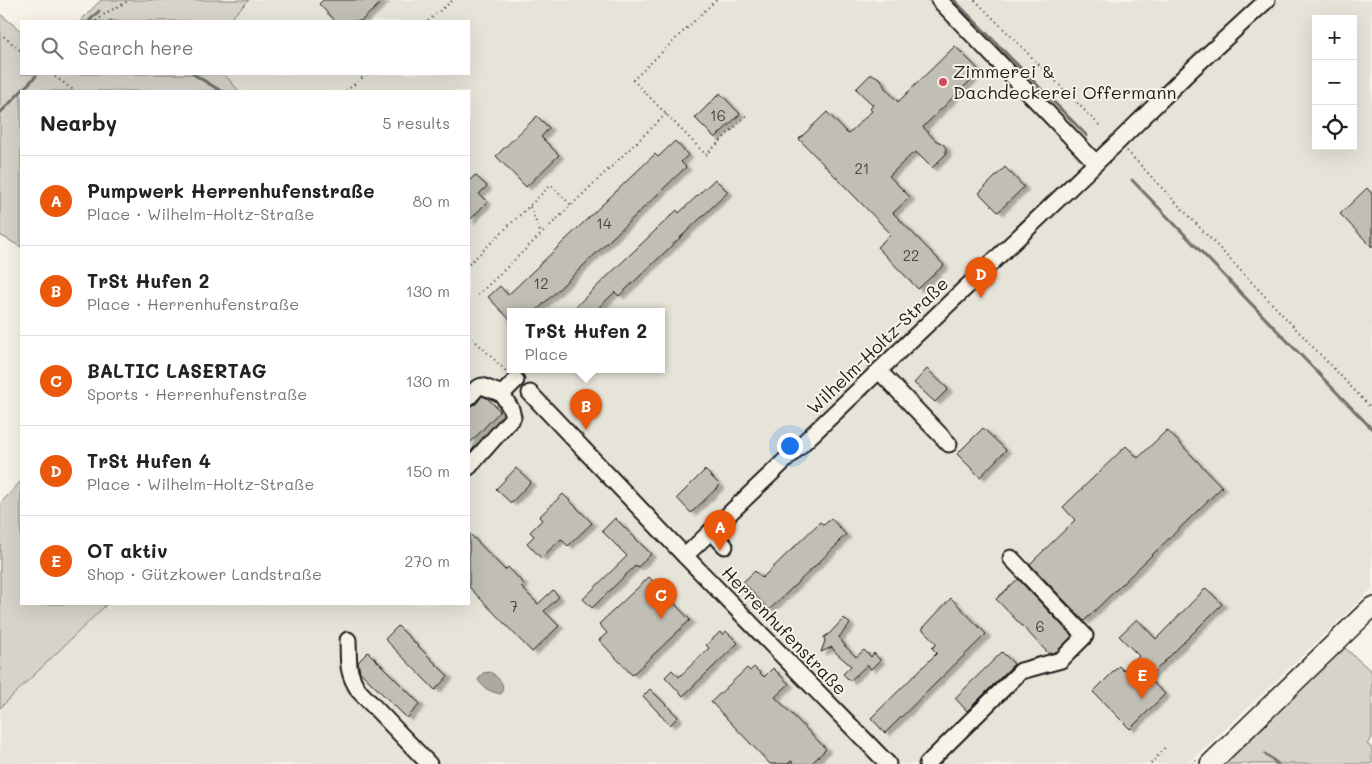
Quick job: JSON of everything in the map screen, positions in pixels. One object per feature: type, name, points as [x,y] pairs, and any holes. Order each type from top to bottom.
[{"type":"main road","points":[[1210,764],[1372,607]]},
{"type":"street","points":[[939,0],[1096,163]]},
{"type":"street","name":"Wilhelm-Holtz-Straße","points":[[685,556],[1266,0]]},
{"type":"street","points":[[879,371],[949,444]]},
{"type":"street","points":[[502,394],[516,380]]},
{"type":"street","points":[[470,396],[477,388],[482,386],[502,394],[511,409],[513,418],[470,466]]},
{"type":"street","name":"Herrenhufenstraße","points":[[530,393],[685,556],[888,764]]},
{"type":"street","points":[[711,531],[725,546]]},
{"type":"street","points":[[927,764],[1021,671],[1061,660],[1085,636],[1011,558]]},
{"type":"street","points":[[348,640],[349,673],[359,691],[429,764]]},
{"type":"path","points":[[97,20],[130,0]]},
{"type":"path","points":[[429,20],[453,0]]},
{"type":"path","points":[[716,0],[633,80],[706,155],[748,114]]},
{"type":"path","points":[[975,0],[1101,127]]},
{"type":"path","points":[[0,33],[20,49]]},
{"type":"path","points":[[52,75],[74,90]]},
{"type":"path","points":[[347,90],[366,75]]},
{"type":"path","points":[[478,295],[666,114]]},
{"type":"path","points":[[1126,150],[1372,409]]},
{"type":"path","points":[[470,263],[551,186],[572,206]]},
{"type":"path","points":[[530,207],[542,235]]},
{"type":"path","points":[[470,336],[507,372]]},
{"type":"path","points":[[508,373],[516,380]]},
{"type":"path","points":[[1150,764],[1166,746]]},
{"type":"shaded area","points":[[101,0],[249,0],[229,20],[81,20]]},
{"type":"shaded area","points":[[249,0],[1372,0],[1372,589],[1209,745],[1186,764],[0,764],[0,708],[106,605],[470,605],[470,90],[238,90],[225,75],[470,75],[470,20],[229,20]]},
{"type":"shaded area","points":[[0,14],[20,30],[20,75],[225,75],[238,90],[20,90],[20,246],[0,235]]},
{"type":"shaded area","points":[[20,482],[20,605],[106,605],[0,708],[0,504]]},
{"type":"shaded area","points":[[1343,646],[1372,672],[1372,738],[1367,744],[1372,748],[1372,764],[1223,764]]},
{"type":"shaded area","points":[[491,672],[502,684],[501,694],[488,690],[478,680],[483,673]]},
{"type":"building","points":[[323,0],[384,0],[362,20],[334,20],[319,4]]},
{"type":"building","points":[[955,46],[980,71],[923,127],[935,140],[943,144],[946,148],[946,154],[932,168],[916,152],[913,153],[889,176],[910,197],[893,213],[944,265],[918,289],[877,247],[891,234],[799,139],[827,112],[848,134],[872,111],[870,109],[873,105],[856,89],[870,75],[881,79],[885,88],[898,102]]},
{"type":"building","points":[[720,93],[740,114],[715,138],[695,118]]},
{"type":"building","points":[[537,116],[549,128],[541,137],[559,155],[526,187],[496,156]]},
{"type":"building","points":[[675,141],[688,155],[681,162],[686,167],[539,308],[507,308],[507,317],[488,297],[500,286],[508,295],[655,154],[658,157]]},
{"type":"building","points":[[1005,167],[1024,187],[998,212],[979,193]]},
{"type":"building","points":[[475,175],[487,186],[479,194],[487,202],[470,220],[470,180]]},
{"type":"building","points":[[715,179],[728,192],[619,296],[615,292],[598,308],[574,308],[677,210],[679,213]]},
{"type":"building","points":[[1367,188],[1372,194],[1372,247],[1340,214]]},
{"type":"building","points":[[927,369],[948,389],[935,402],[914,383]]},
{"type":"building","points":[[482,396],[487,398],[500,411],[470,443],[470,406],[476,404]]},
{"type":"building","points":[[983,428],[1006,450],[980,477],[957,454]]},
{"type":"building","points":[[1167,430],[1222,487],[1084,621],[1030,564],[1075,520],[1063,507],[1126,446],[1138,458]]},
{"type":"building","points":[[516,468],[531,482],[511,503],[496,489]]},
{"type":"building","points":[[705,470],[720,485],[691,513],[677,498]]},
{"type":"building","points":[[563,494],[592,523],[568,546],[561,539],[541,558],[527,543],[534,536],[530,532],[542,520],[539,517]]},
{"type":"building","points":[[615,518],[651,554],[638,567],[636,565],[592,608],[583,599],[627,556],[602,531]]},
{"type":"building","points":[[831,518],[846,535],[769,610],[743,582],[755,571],[762,578],[820,522],[824,525]]},
{"type":"building","points":[[470,534],[505,570],[508,567],[524,584],[521,587],[538,604],[553,590],[559,597],[544,611],[559,626],[532,652],[470,588]]},
{"type":"building","points":[[649,577],[690,620],[632,675],[599,640],[607,633],[599,624]]},
{"type":"building","points":[[1018,579],[1072,636],[1056,652],[1049,654],[996,599]]},
{"type":"building","points":[[1206,588],[1222,604],[1148,678],[1165,694],[1130,729],[1093,692],[1119,666],[1124,671],[1139,656],[1119,636],[1137,619],[1156,639]]},
{"type":"building","points":[[951,598],[986,634],[885,733],[871,718],[937,653],[932,648],[937,644],[922,629]]},
{"type":"building","points":[[844,618],[850,624],[839,637],[845,646],[856,657],[864,650],[871,657],[874,653],[880,660],[871,669],[867,665],[850,681],[843,674],[851,666],[832,647],[821,652],[825,641],[824,637]]},
{"type":"building","points":[[398,626],[448,676],[435,690],[385,639]]},
{"type":"building","points":[[726,631],[738,643],[683,696],[665,677],[672,670],[679,677],[709,648],[706,645],[720,632],[723,635]]},
{"type":"building","points":[[368,652],[420,704],[407,718],[360,672],[358,662]]},
{"type":"building","points":[[1002,652],[1014,664],[967,711],[955,698]]},
{"type":"building","points":[[754,667],[764,677],[773,668],[789,684],[775,697],[826,749],[811,764],[795,764],[791,761],[788,764],[770,764],[711,702],[747,668],[750,671]]},
{"type":"building","points":[[650,689],[678,717],[670,725],[643,696]]},
{"type":"waterway","points":[[954,0],[1087,136]]},
{"type":"waterway","points":[[90,20],[99,11]]},
{"type":"waterway","points":[[195,75],[219,90]]},
{"type":"waterway","points":[[22,90],[36,76]]},
{"type":"waterway","points":[[0,113],[20,92]]},
{"type":"waterway","points":[[1132,180],[1372,429]]},
{"type":"waterway","points":[[1265,754],[1278,764]]},
{"type":"place","name":"Zimmerei & Dachdeckerei Offermann","points":[[943,82]]},
{"type":"place","name":"TrSt Hufen 4","points":[[981,298]]},
{"type":"place","name":"TrSt Hufen 2","points":[[586,430]]},
{"type":"place","name":"Pumpwerk Herrenhufenstraße","points":[[720,551]]},
{"type":"place","name":"BALTIC LASERTAG","points":[[661,619]]},
{"type":"place","name":"OT aktiv","points":[[1142,699]]}]
